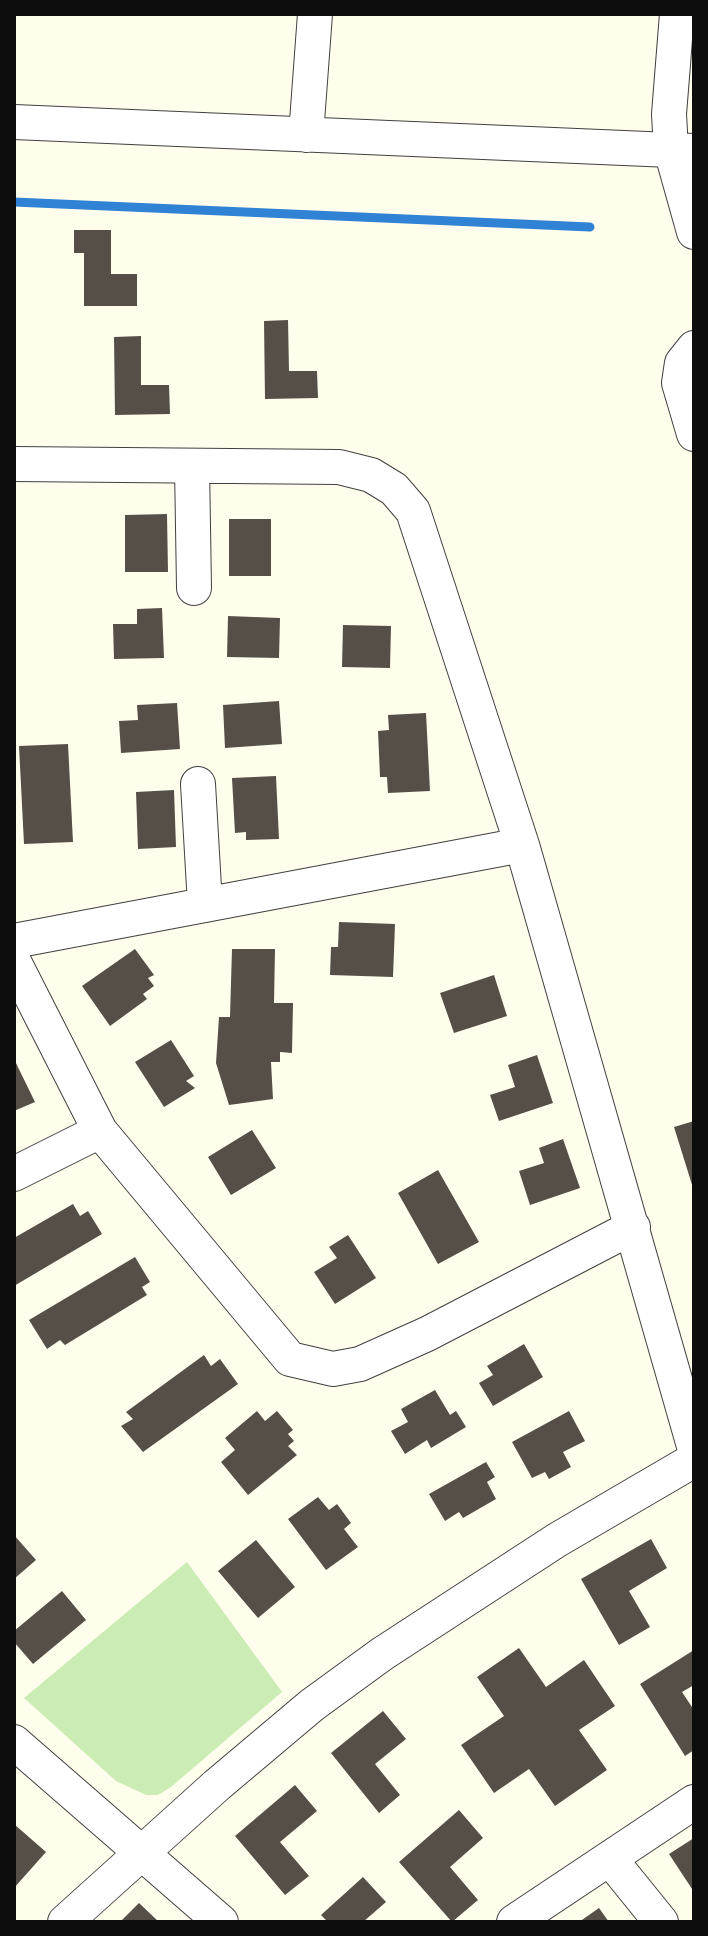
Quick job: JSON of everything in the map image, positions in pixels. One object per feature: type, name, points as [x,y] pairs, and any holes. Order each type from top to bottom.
[{"type":"street","points":[[306,135],[315,14]]},
{"type":"street","points":[[677,14],[669,114],[683,150],[694,232]]},
{"type":"street","points":[[14,122],[683,150]]},
{"type":"street","points":[[694,348],[682,363],[679,383],[694,434]]},
{"type":"street","points":[[14,464],[339,467],[371,475],[394,489],[413,511],[522,845],[694,1446]]},
{"type":"street","points":[[192,466],[194,588]]},
{"type":"street","points":[[198,784],[205,905]]},
{"type":"street","points":[[14,941],[522,845]]},
{"type":"street","points":[[14,962],[46,1031],[100,1131],[290,1359],[309,1366],[333,1369],[360,1364],[427,1334],[633,1227]]},
{"type":"street","points":[[14,1174],[100,1131]]},
{"type":"street","points":[[65,1922],[312,1705],[382,1654],[557,1540],[694,1460]]},
{"type":"street","points":[[14,1742],[221,1922]]},
{"type":"street","points":[[514,1922],[694,1802]]},
{"type":"street","points":[[610,1859],[661,1922]]},
{"type":"green space","points":[[187,1562],[282,1692],[171,1787],[158,1795],[146,1795],[116,1781],[24,1698]]},
{"type":"building","points":[[74,230],[111,230],[111,274],[137,274],[137,306],[84,306],[84,253],[74,253]]},
{"type":"building","points":[[288,320],[289,371],[317,371],[318,398],[265,399],[264,321]]},
{"type":"building","points":[[141,336],[141,385],[169,385],[170,414],[115,415],[114,337]]},
{"type":"building","points":[[167,514],[168,572],[125,572],[125,515]]},
{"type":"building","points":[[229,519],[271,519],[271,576],[229,576]]},
{"type":"building","points":[[162,608],[164,658],[114,659],[113,624],[137,624],[137,609]]},
{"type":"building","points":[[228,616],[280,618],[279,658],[227,657]]},
{"type":"building","points":[[343,625],[391,626],[390,668],[342,667]]},
{"type":"building","points":[[279,701],[282,744],[225,748],[223,705]]},
{"type":"building","points":[[177,703],[180,749],[121,753],[119,721],[138,720],[137,705]]},
{"type":"building","points":[[426,713],[430,791],[388,793],[387,777],[380,777],[378,731],[389,730],[388,715]]},
{"type":"building","points":[[68,744],[73,842],[24,844],[19,746]]},
{"type":"building","points":[[276,776],[279,839],[246,840],[246,832],[235,833],[232,778]]},
{"type":"building","points":[[174,790],[176,847],[138,849],[136,792]]},
{"type":"building","points":[[339,922],[395,924],[393,977],[330,975],[331,947],[338,947]]},
{"type":"building","points":[[135,949],[154,975],[148,978],[154,986],[143,994],[147,999],[110,1026],[82,986]]},
{"type":"building","points":[[232,949],[275,949],[274,1003],[293,1003],[292,1053],[280,1052],[280,1062],[271,1062],[273,1099],[229,1105],[216,1063],[219,1017],[230,1017]]},
{"type":"building","points":[[494,975],[507,1016],[454,1033],[440,993]]},
{"type":"building","points":[[171,1040],[194,1076],[186,1081],[195,1088],[164,1107],[135,1062]]},
{"type":"building","points":[[537,1055],[553,1103],[499,1121],[490,1095],[515,1087],[508,1065]]},
{"type":"building","points":[[14,1059],[35,1102],[14,1111]]},
{"type":"building","points":[[694,1121],[694,1188],[693,1188],[674,1127]]},
{"type":"building","points":[[252,1130],[276,1168],[231,1195],[208,1157]]},
{"type":"building","points":[[563,1139],[580,1188],[530,1205],[519,1171],[544,1163],[539,1148]]},
{"type":"building","points":[[438,1170],[479,1242],[438,1264],[398,1193]]},
{"type":"building","points":[[73,1204],[80,1216],[88,1211],[102,1234],[14,1286],[14,1238]]},
{"type":"building","points":[[348,1235],[376,1278],[335,1304],[314,1272],[337,1258],[329,1247]]},
{"type":"building","points":[[135,1257],[150,1282],[142,1287],[147,1295],[65,1345],[60,1340],[47,1349],[29,1320]]},
{"type":"building","points":[[524,1344],[543,1377],[493,1406],[479,1383],[493,1375],[487,1366]]},
{"type":"building","points":[[204,1355],[211,1366],[220,1359],[238,1384],[143,1452],[121,1426],[133,1419],[126,1412]]},
{"type":"building","points":[[435,1390],[450,1415],[456,1411],[466,1427],[431,1448],[427,1440],[405,1454],[391,1431],[408,1422],[401,1409]]},
{"type":"building","points":[[257,1411],[265,1421],[277,1411],[293,1430],[288,1434],[294,1441],[288,1446],[297,1455],[248,1495],[221,1462],[235,1450],[225,1438]]},
{"type":"building","points":[[569,1411],[585,1441],[563,1452],[571,1467],[549,1479],[545,1472],[532,1478],[512,1442]]},
{"type":"building","points":[[486,1462],[495,1477],[487,1482],[496,1499],[463,1518],[459,1512],[445,1521],[429,1494]]},
{"type":"building","points":[[318,1497],[329,1510],[337,1504],[351,1523],[344,1529],[358,1547],[326,1570],[288,1519]]},
{"type":"building","points":[[14,1535],[36,1560],[14,1579]]},
{"type":"building","points":[[651,1539],[667,1568],[629,1591],[650,1627],[619,1645],[581,1579]]},
{"type":"building","points":[[256,1540],[295,1587],[258,1618],[218,1571]]},
{"type":"building","points":[[62,1591],[86,1620],[33,1664],[14,1642],[14,1631]]},
{"type":"building","points":[[519,1648],[546,1687],[584,1660],[615,1706],[579,1730],[607,1770],[555,1806],[529,1769],[494,1793],[461,1745],[504,1716],[477,1677]]},
{"type":"building","points":[[694,1650],[694,1685],[682,1692],[694,1710],[694,1750],[685,1756],[640,1684]]},
{"type":"building","points":[[383,1711],[406,1739],[375,1764],[400,1795],[379,1813],[331,1753]]},
{"type":"building","points":[[295,1785],[317,1811],[280,1842],[309,1876],[285,1895],[235,1836]]},
{"type":"building","points":[[459,1810],[483,1838],[450,1867],[478,1900],[452,1922],[399,1862]]},
{"type":"building","points":[[14,1824],[46,1852],[14,1888]]},
{"type":"building","points":[[694,1838],[694,1892],[669,1854]]},
{"type":"building","points":[[363,1877],[386,1902],[363,1922],[328,1922],[321,1915]]},
{"type":"building","points":[[139,1903],[159,1922],[120,1922]]},
{"type":"building","points":[[599,1908],[609,1922],[579,1922]]},
{"type":"waterway","points":[[14,202],[590,227]]}]
